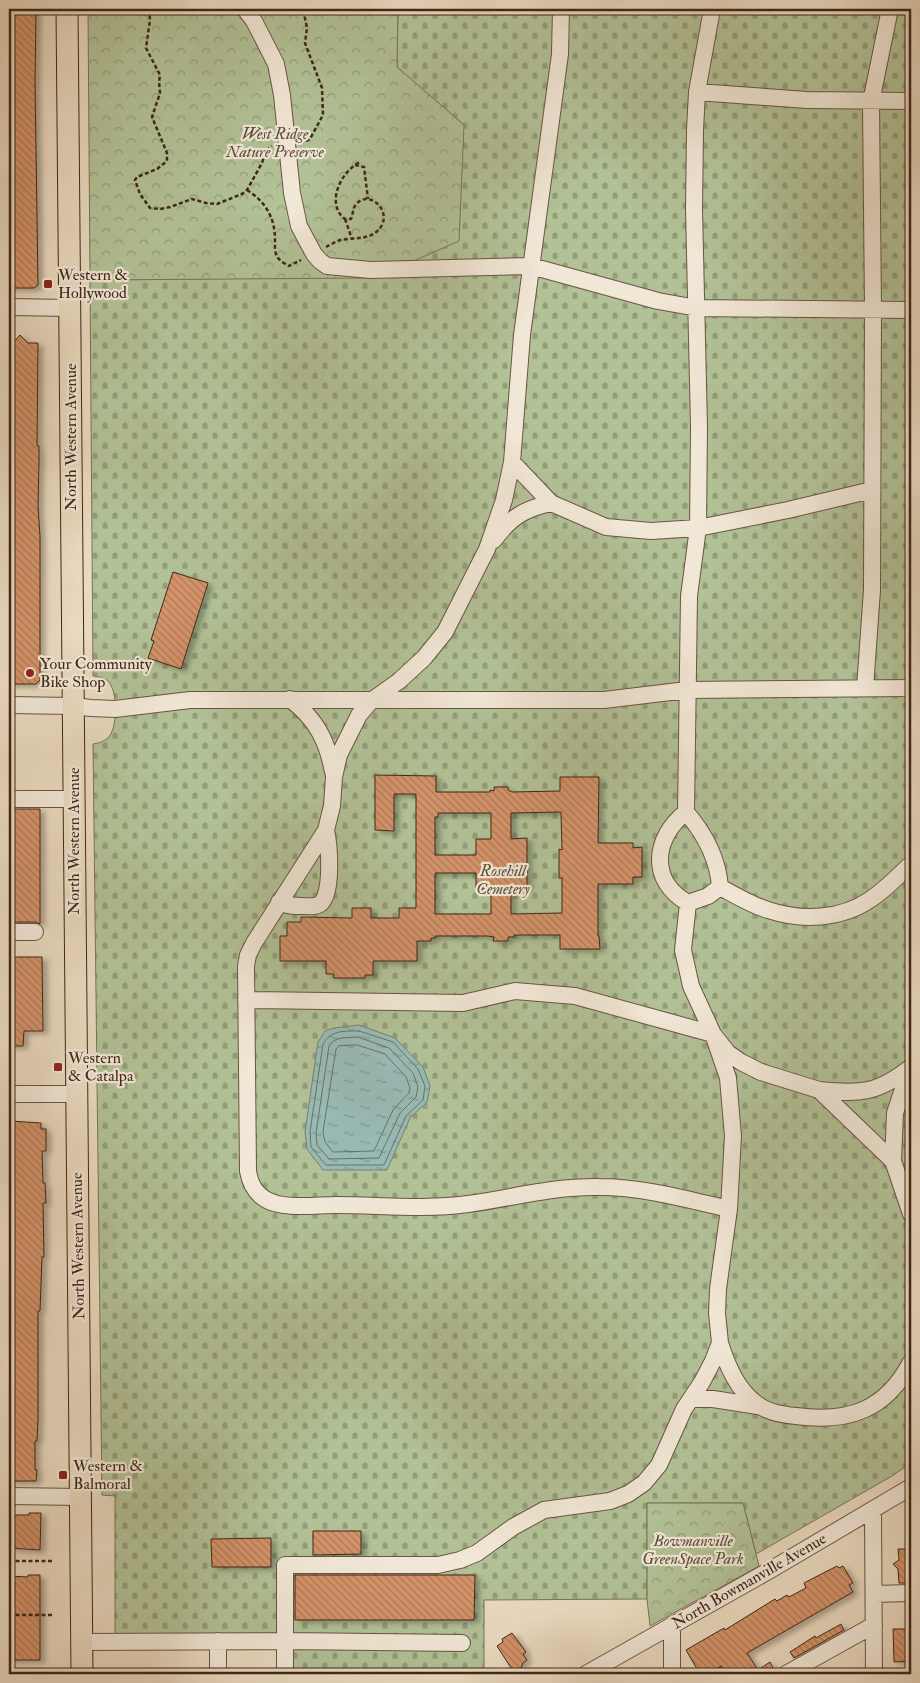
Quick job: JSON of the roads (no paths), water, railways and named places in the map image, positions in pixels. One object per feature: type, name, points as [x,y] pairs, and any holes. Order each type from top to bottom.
[{"type":"main road","name":"North Western Avenue","points":[[67,9],[82,1674]]},
{"type":"street","points":[[245,9],[254,20],[276,64],[282,95],[292,193],[299,226],[314,254],[327,266],[355,270],[531,266],[658,301],[697,308],[911,310]]},
{"type":"street","points":[[561,9],[560,54],[522,335],[512,462],[504,500],[487,549],[445,632],[424,658],[399,681],[371,701],[352,727],[339,755],[334,777],[332,806],[326,830],[279,902],[248,955],[246,966],[248,1171],[251,1184],[257,1193],[266,1200],[291,1206],[442,1207],[542,1191],[598,1186],[656,1192],[729,1209]]},
{"type":"street","points":[[712,9],[697,92],[694,209],[699,427],[698,528],[689,596],[686,812],[701,831],[716,862],[720,887]]},
{"type":"street","points":[[865,688],[872,590],[873,310],[871,102],[890,9]]},
{"type":"street","points":[[697,92],[787,99],[871,102],[911,101]]},
{"type":"street","points":[[9,308],[70,308]]},
{"type":"street","points":[[512,462],[551,503],[606,527],[651,531],[698,528],[788,510],[872,490]]},
{"type":"street","points":[[487,549],[505,525],[516,516],[534,507],[551,503]]},
{"type":"street","points":[[9,705],[115,709],[190,700],[604,700],[687,690],[911,688]]},
{"type":"street","points":[[290,699],[302,708],[318,727],[330,758],[334,777]]},
{"type":"street","points":[[9,799],[74,800]]},
{"type":"street","points":[[686,812],[672,825],[665,836],[662,846],[661,873],[671,891],[688,903]]},
{"type":"street","points":[[279,902],[289,906],[317,906],[324,899],[329,858],[326,830]]},
{"type":"street","points":[[720,887],[766,910],[800,917],[826,916],[849,910],[869,900],[891,884],[911,864]]},
{"type":"street","points":[[688,903],[708,896],[720,887]]},
{"type":"street","points":[[688,903],[683,950],[691,986],[713,1034],[728,1078],[733,1136],[729,1209],[718,1289],[717,1313],[720,1343],[732,1373],[748,1397],[758,1406]]},
{"type":"street","points":[[9,932],[35,932]]},
{"type":"street","points":[[246,1000],[462,1003],[515,991],[575,996],[713,1034],[728,1053],[741,1062],[761,1072],[818,1090],[858,1092],[875,1089],[889,1084],[911,1068]]},
{"type":"street","points":[[911,1068],[895,1113],[893,1161],[911,1214]]},
{"type":"street","points":[[818,1090],[893,1161]]},
{"type":"street","points":[[9,1094],[77,1094]]},
{"type":"street","points":[[285,1674],[286,1565],[413,1566],[460,1560],[477,1553],[513,1527],[544,1510],[610,1501],[628,1494],[644,1484],[658,1465],[676,1424],[713,1361],[720,1343]]},
{"type":"street","points":[[691,1399],[722,1400],[758,1406],[773,1412],[808,1418],[842,1417],[855,1414],[870,1406],[896,1386],[911,1362]]},
{"type":"street","name":"North Bowmanville Avenue","points":[[586,1674],[908,1491]]},
{"type":"street","points":[[9,1496],[80,1497]]},
{"type":"street","points":[[873,1510],[874,1674]]},
{"type":"street","points":[[874,1594],[911,1593]]},
{"type":"street","points":[[672,1625],[672,1674]]},
{"type":"street","points":[[786,1674],[874,1625]]},
{"type":"street","points":[[81,1642],[285,1641],[462,1643]]},
{"type":"street","points":[[218,1642],[218,1674]]},
{"type":"water","points":[[359,1025],[395,1038],[423,1067],[430,1086],[427,1102],[410,1118],[387,1170],[323,1170],[307,1149],[305,1132],[318,1042],[325,1031]]},
{"type":"place","name":"Western & Hollywood","points":[[48,284]]},
{"type":"place","name":"Your Community Bike Shop","points":[[30,673]]},
{"type":"place","name":"Western & Catalpa","points":[[58,1067]]},
{"type":"place","name":"Western & Balmoral","points":[[63,1475]]},
{"type":"park label","name":"West Ridge Nature Preserve","points":[[275,143]]},
{"type":"park label","name":"Rosehill Cemetery","points":[[503,880]]},
{"type":"park label","name":"Bowmanville GreenSpace Park","points":[[693,1550]]}]
